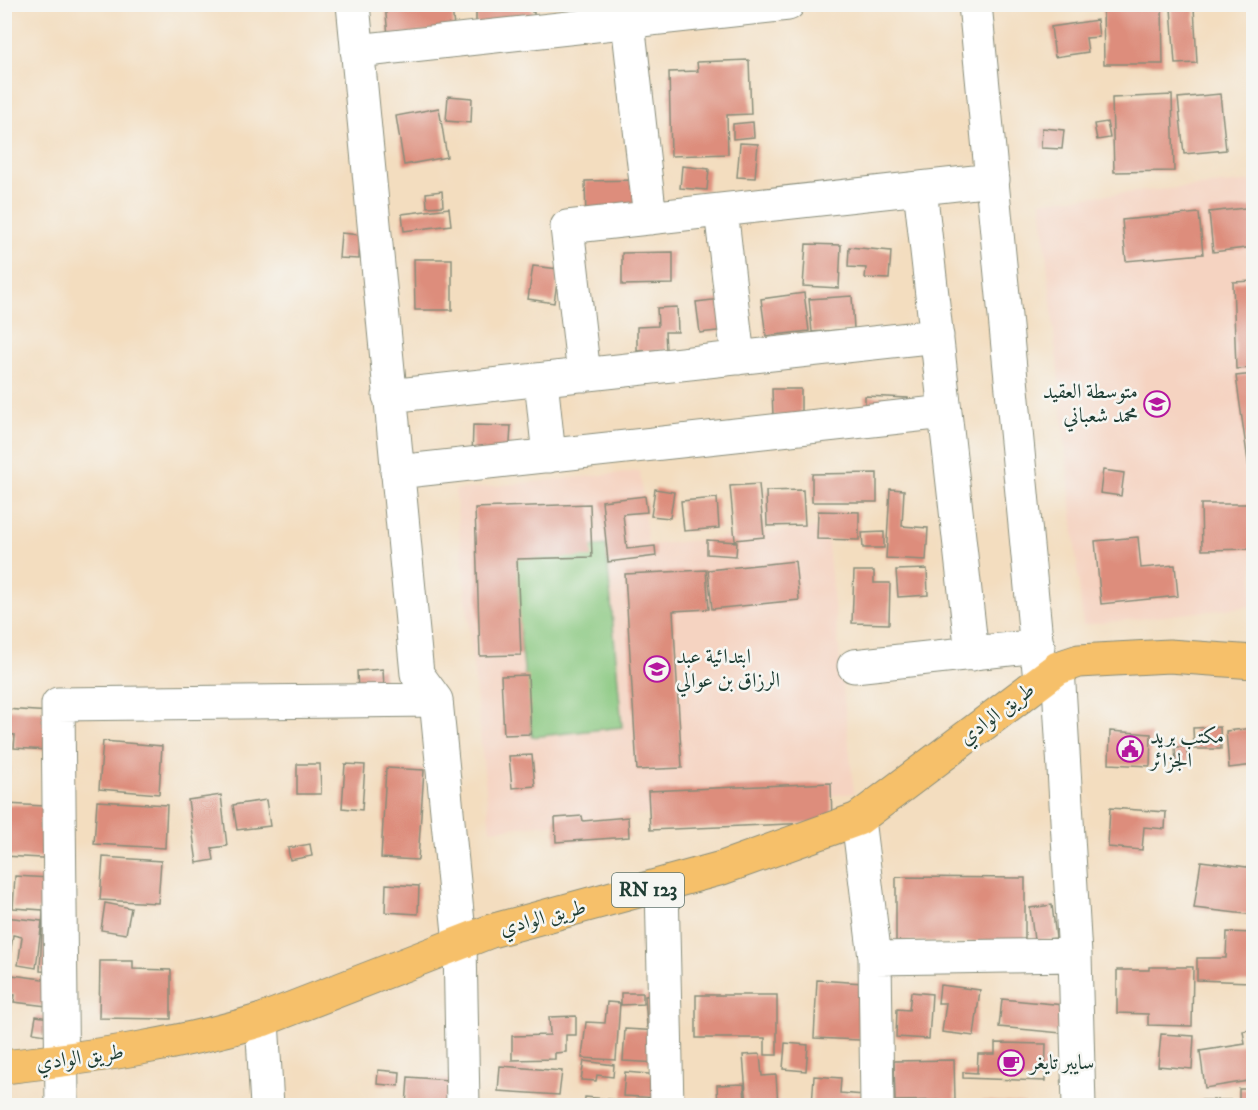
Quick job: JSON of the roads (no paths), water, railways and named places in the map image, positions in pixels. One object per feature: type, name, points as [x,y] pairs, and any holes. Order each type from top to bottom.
[{"type":"main road","name":"طريق الوادي","points":[[4,1067],[144,1049],[228,1030],[262,1020],[491,932],[722,868],[858,819],[1045,665],[1169,656],[1254,662]]},
{"type":"street","points":[[353,4],[417,674],[436,700],[460,943],[463,1106]]},
{"type":"street","points":[[357,51],[627,13],[788,4]]},
{"type":"street","points":[[975,4],[1075,954],[1079,1106]]},
{"type":"street","points":[[627,13],[650,218]]},
{"type":"street","points":[[584,375],[567,227],[993,180]]},
{"type":"street","points":[[920,188],[972,654]]},
{"type":"street","points":[[721,210],[738,358]]},
{"type":"street","points":[[389,396],[937,336]]},
{"type":"street","points":[[541,380],[549,456]]},
{"type":"street","points":[[397,472],[945,412]]},
{"type":"street","points":[[854,666],[972,654],[1045,665]]},
{"type":"street","points":[[62,1106],[58,704],[436,700]]},
{"type":"street","points":[[858,819],[875,958],[877,1106]]},
{"type":"street","points":[[662,886],[667,1106]]},
{"type":"street","points":[[875,958],[1075,954]]},
{"type":"street","points":[[262,1020],[267,1106]]},
{"type":"place","name":"متوسطة العقيد محمد شعباني","points":[[1157,404]]},
{"type":"place","name":"ابتدائية عبد الرزاق بن عوالي","points":[[657,669]]},
{"type":"place","name":"مكتب بريد الجزائر","points":[[1130,749]]},
{"type":"place","name":"سايبر تايغر","points":[[1011,1063]]}]
